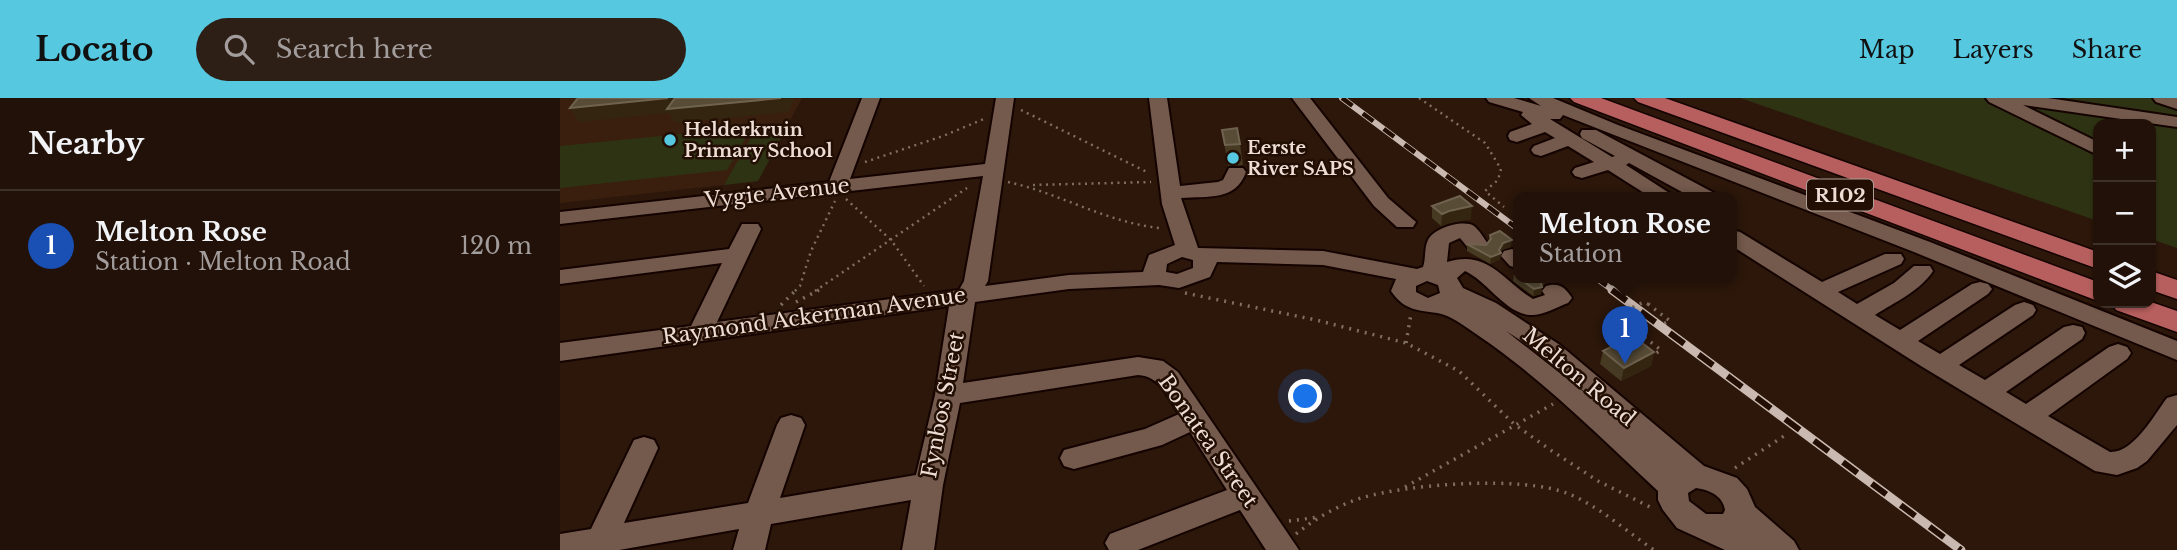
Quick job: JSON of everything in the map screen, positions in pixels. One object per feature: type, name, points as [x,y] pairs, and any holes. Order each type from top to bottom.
[{"type":"main road","name":"R102","points":[[1581,98],[2093,290]]},
{"type":"main road","name":"R102","points":[[1645,98],[2093,259]]},
{"type":"main road","points":[[2156,283],[2177,290]]},
{"type":"main road","points":[[2139,308],[2177,322]]},
{"type":"street","points":[[840,178],[871,98]]},
{"type":"street","points":[[1158,98],[1164,189],[1165,270]]},
{"type":"street","points":[[1301,98],[1381,202],[1405,222]]},
{"type":"street","points":[[1538,98],[1611,129],[1922,247],[2177,351]]},
{"type":"street","points":[[1995,98],[2093,147]]},
{"type":"street","points":[[2012,98],[2177,122]]},
{"type":"street","points":[[2162,98],[2177,104]]},
{"type":"street","points":[[1504,100],[1657,192]]},
{"type":"street","points":[[1504,100],[1556,115],[1698,192]]},
{"type":"street","name":"Fynbos Street","points":[[918,550],[928,485],[948,395],[961,306],[976,281],[988,173],[1003,107]]},
{"type":"street","points":[[1517,135],[1546,125]]},
{"type":"street","points":[[1541,150],[1570,139]]},
{"type":"street","points":[[1582,173],[1631,157]]},
{"type":"street","points":[[1164,189],[1223,188],[1232,183],[1236,172]]},
{"type":"street","name":"Vygie Avenue","points":[[560,218],[840,178],[988,173]]},
{"type":"street","points":[[1164,189],[1197,259]]},
{"type":"street","points":[[700,332],[750,229]]},
{"type":"street","points":[[1742,233],[1830,287],[1858,314],[1900,341],[2105,463],[2121,464],[2132,459],[2177,405]]},
{"type":"street","points":[[1428,289],[1436,263],[1438,241],[1447,234],[1477,238]]},
{"type":"street","points":[[560,277],[736,255]]},
{"type":"street","name":"Melton Road","points":[[1165,270],[1184,281],[1197,259],[1230,268],[1302,267],[1428,289],[1509,345],[1572,396],[1676,491]]},
{"type":"street","points":[[1830,287],[1893,259]]},
{"type":"street","points":[[1428,289],[1454,267],[1472,265],[1485,270],[1523,305],[1532,308],[1547,297]]},
{"type":"street","name":"Raymond Ackerman Avenue","points":[[560,352],[1165,270]]},
{"type":"street","points":[[1858,314],[1902,288],[1922,271]]},
{"type":"street","points":[[1900,341],[1980,289]]},
{"type":"street","points":[[1940,366],[2024,310]]},
{"type":"street","points":[[1985,393],[2073,333]]},
{"type":"street","points":[[2026,417],[2118,353]]},
{"type":"street","name":"Bonatea Street","points":[[948,395],[1144,365],[1160,370],[1169,378],[1282,549]]},
{"type":"street","points":[[1074,458],[1152,438],[1195,418]]},
{"type":"street","points":[[749,550],[759,513],[792,425]]},
{"type":"street","points":[[599,545],[643,449]]},
{"type":"street","points":[[1754,550],[1714,529],[1699,526],[1680,514],[1674,503],[1676,491],[1712,478],[1730,488],[1738,499],[1741,513],[1783,550]]},
{"type":"street","points":[[560,547],[599,545],[759,513],[928,485]]},
{"type":"street","points":[[1121,543],[1247,495]]},
{"type":"street","points":[[1714,529],[1732,525],[1741,513]]},
{"type":"path","points":[[1419,98],[1485,143],[1501,169],[1498,180],[1485,191],[1504,207]]},
{"type":"path","points":[[840,178],[987,117],[1003,107],[1015,107],[1164,189]]},
{"type":"path","points":[[925,294],[924,286],[891,240],[839,193],[811,251],[800,285],[779,307],[820,290],[891,240],[988,173],[1076,205],[1150,228],[1159,228]]},
{"type":"path","points":[[1027,186],[1066,182],[1164,189]]},
{"type":"path","points":[[1165,270],[1188,295],[1237,303],[1406,343],[1459,371],[1514,424],[1598,481],[1676,491]]},
{"type":"path","points":[[1406,343],[1428,289]]},
{"type":"path","points":[[1661,350],[1615,316],[1644,302],[1670,321],[1664,324]]},
{"type":"path","points":[[1643,360],[1667,347]]},
{"type":"path","points":[[1403,488],[1514,424],[1565,399]]},
{"type":"path","points":[[1732,469],[1784,436]]},
{"type":"path","points":[[1282,549],[1300,530],[1359,500],[1403,488],[1451,485],[1548,488],[1569,495],[1654,550]]},
{"type":"path","points":[[1266,524],[1321,517]]},
{"type":"shaded area","name":"Helderkruin Primary School","points":[[560,98],[802,98],[758,181],[560,203]]},
{"type":"green space","points":[[1740,98],[2170,98],[2177,101],[2177,248],[2156,241],[2156,119],[2093,119],[2093,219]]},
{"type":"green space","points":[[752,127],[727,170],[560,188],[560,146]]},
{"type":"green space","points":[[785,131],[758,181],[724,185],[753,134]]},
{"type":"building","points":[[578,98],[668,98],[570,108]]},
{"type":"building","points":[[675,98],[781,98],[667,109]]},
{"type":"building","points":[[1237,128],[1240,144],[1225,145],[1222,130]]},
{"type":"building","points":[[1460,196],[1472,206],[1442,214],[1432,206]]},
{"type":"building","points":[[1500,231],[1512,240],[1503,243],[1499,250],[1501,253],[1491,257],[1467,244],[1486,245],[1491,239],[1490,235]]},
{"type":"building","points":[[1526,283],[1541,283],[1542,287],[1534,289]]},
{"type":"building","points":[[1633,336],[1654,352],[1624,368],[1603,351]]},
{"type":"railway","points":[[1342,98],[1513,225]]},
{"type":"railway","points":[[1603,283],[1614,291]]},
{"type":"railway","points":[[1612,290],[1961,550]]},
{"type":"place","name":"Helderkruin Primary School","points":[[670,140]]},
{"type":"place","name":"Eerste River SAPS","points":[[1233,158]]},
{"type":"place","name":"Melton Rose","points":[[1625,364]]}]
